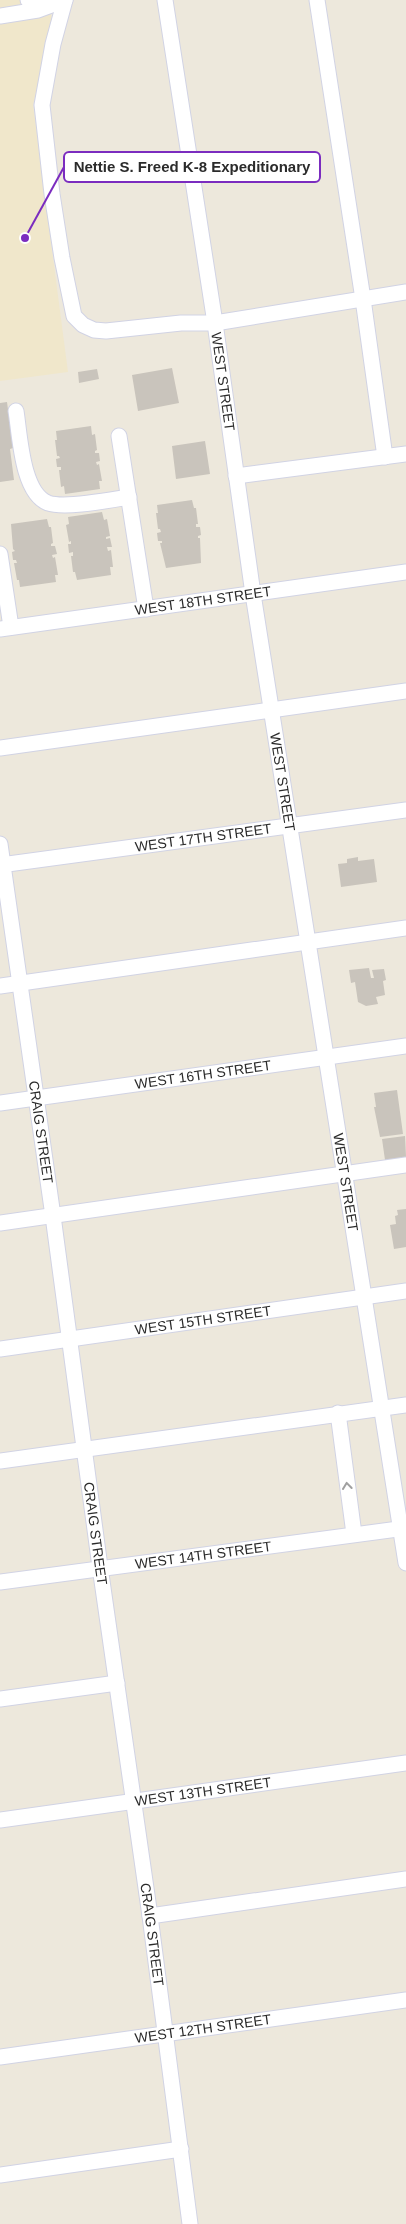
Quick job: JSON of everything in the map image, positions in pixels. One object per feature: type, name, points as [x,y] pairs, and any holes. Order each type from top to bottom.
[{"type":"street","points":[[30,0],[67,0]]},
{"type":"street","points":[[67,0],[53,44],[42,105],[62,258],[74,316],[83,325],[94,330],[106,331],[181,323],[215,323],[406,292]]},
{"type":"street","points":[[0,16],[38,10],[67,0]]},
{"type":"street","name":"WEST STREET","points":[[165,0],[215,323],[253,594],[291,827],[363,1298],[403,1528],[406,1563]]},
{"type":"street","points":[[317,0],[385,457]]},
{"type":"street","points":[[16,411],[27,478],[36,494],[48,503],[68,505],[129,497]]},
{"type":"street","points":[[119,436],[146,609]]},
{"type":"street","points":[[236,476],[406,454]]},
{"type":"street","points":[[0,554],[5,628]]},
{"type":"street","name":"WEST 18TH STREET","points":[[5,628],[406,572]]},
{"type":"street","points":[[0,748],[406,691]]},
{"type":"street","name":"WEST 17TH STREET","points":[[1,865],[406,810]]},
{"type":"street","name":"CRAIG STREET","points":[[0,844],[1,865],[20,983],[150,1916],[190,2224]]},
{"type":"street","points":[[0,986],[406,928]]},
{"type":"street","name":"WEST 16TH STREET","points":[[0,1103],[406,1046]]},
{"type":"street","points":[[0,1223],[406,1165]]},
{"type":"street","name":"WEST 15TH STREET","points":[[0,1349],[406,1291]]},
{"type":"street","points":[[0,1461],[406,1405]]},
{"type":"street","points":[[338,1413],[354,1534]]},
{"type":"street","name":"WEST 14TH STREET","points":[[0,1582],[100,1567],[403,1528]]},
{"type":"street","points":[[0,1699],[117,1683]]},
{"type":"street","name":"WEST 13TH STREET","points":[[0,1820],[406,1763]]},
{"type":"street","points":[[150,1916],[406,1879]]},
{"type":"street","name":"WEST 12TH STREET","points":[[0,2057],[406,2000]]},
{"type":"street","points":[[0,2175],[181,2149]]},
{"type":"shaded area","points":[[0,0],[49,0],[52,22],[33,105],[68,372],[0,381]]},
{"type":"building","points":[[172,368],[179,403],[138,411],[132,375]]},
{"type":"building","points":[[97,369],[99,379],[79,383],[78,372]]},
{"type":"building","points":[[7,402],[13,448],[10,449],[14,480],[0,482],[0,403]]},
{"type":"building","points":[[91,426],[92,435],[95,434],[97,450],[95,453],[99,453],[100,461],[96,462],[97,465],[99,464],[102,481],[99,481],[100,489],[65,494],[64,486],[61,487],[59,470],[61,470],[61,467],[57,467],[56,459],[60,458],[57,456],[56,431]]},
{"type":"building","points":[[205,441],[210,474],[176,479],[172,446]]},
{"type":"building","points":[[192,500],[194,508],[196,508],[198,524],[196,524],[196,527],[200,527],[201,535],[198,538],[200,538],[201,563],[166,568],[160,543],[162,541],[158,541],[157,533],[161,532],[158,529],[157,505]]},
{"type":"building","points":[[102,512],[104,520],[107,519],[110,536],[106,537],[106,539],[110,538],[112,547],[107,547],[108,551],[111,550],[113,567],[110,567],[111,575],[77,580],[75,572],[73,572],[71,556],[73,556],[73,552],[69,553],[68,544],[71,544],[71,541],[69,542],[66,525],[69,524],[68,517]]},
{"type":"building","points":[[47,519],[49,527],[51,527],[53,543],[51,546],[55,546],[57,554],[52,555],[53,558],[55,557],[58,575],[55,575],[56,582],[20,587],[14,563],[17,563],[16,560],[13,560],[12,552],[15,551],[13,549],[11,524]]},
{"type":"building","points":[[358,857],[358,861],[374,859],[377,882],[341,887],[338,864],[347,863],[347,859]]},
{"type":"building","points":[[369,968],[371,978],[374,978],[372,970],[384,969],[386,980],[383,981],[385,995],[376,997],[378,1004],[366,1006],[358,1002],[355,982],[351,983],[349,970]]},
{"type":"building","points":[[397,1090],[403,1134],[380,1137],[374,1107],[376,1107],[374,1093]]},
{"type":"building","points":[[405,1136],[406,1157],[385,1160],[382,1139]]},
{"type":"building","points":[[406,1209],[406,1247],[394,1249],[390,1225],[396,1224],[395,1216],[398,1215],[397,1210]]},
{"type":"place","name":"Nettie S. Freed K-8 Expeditionary","points":[[25,238]]}]
